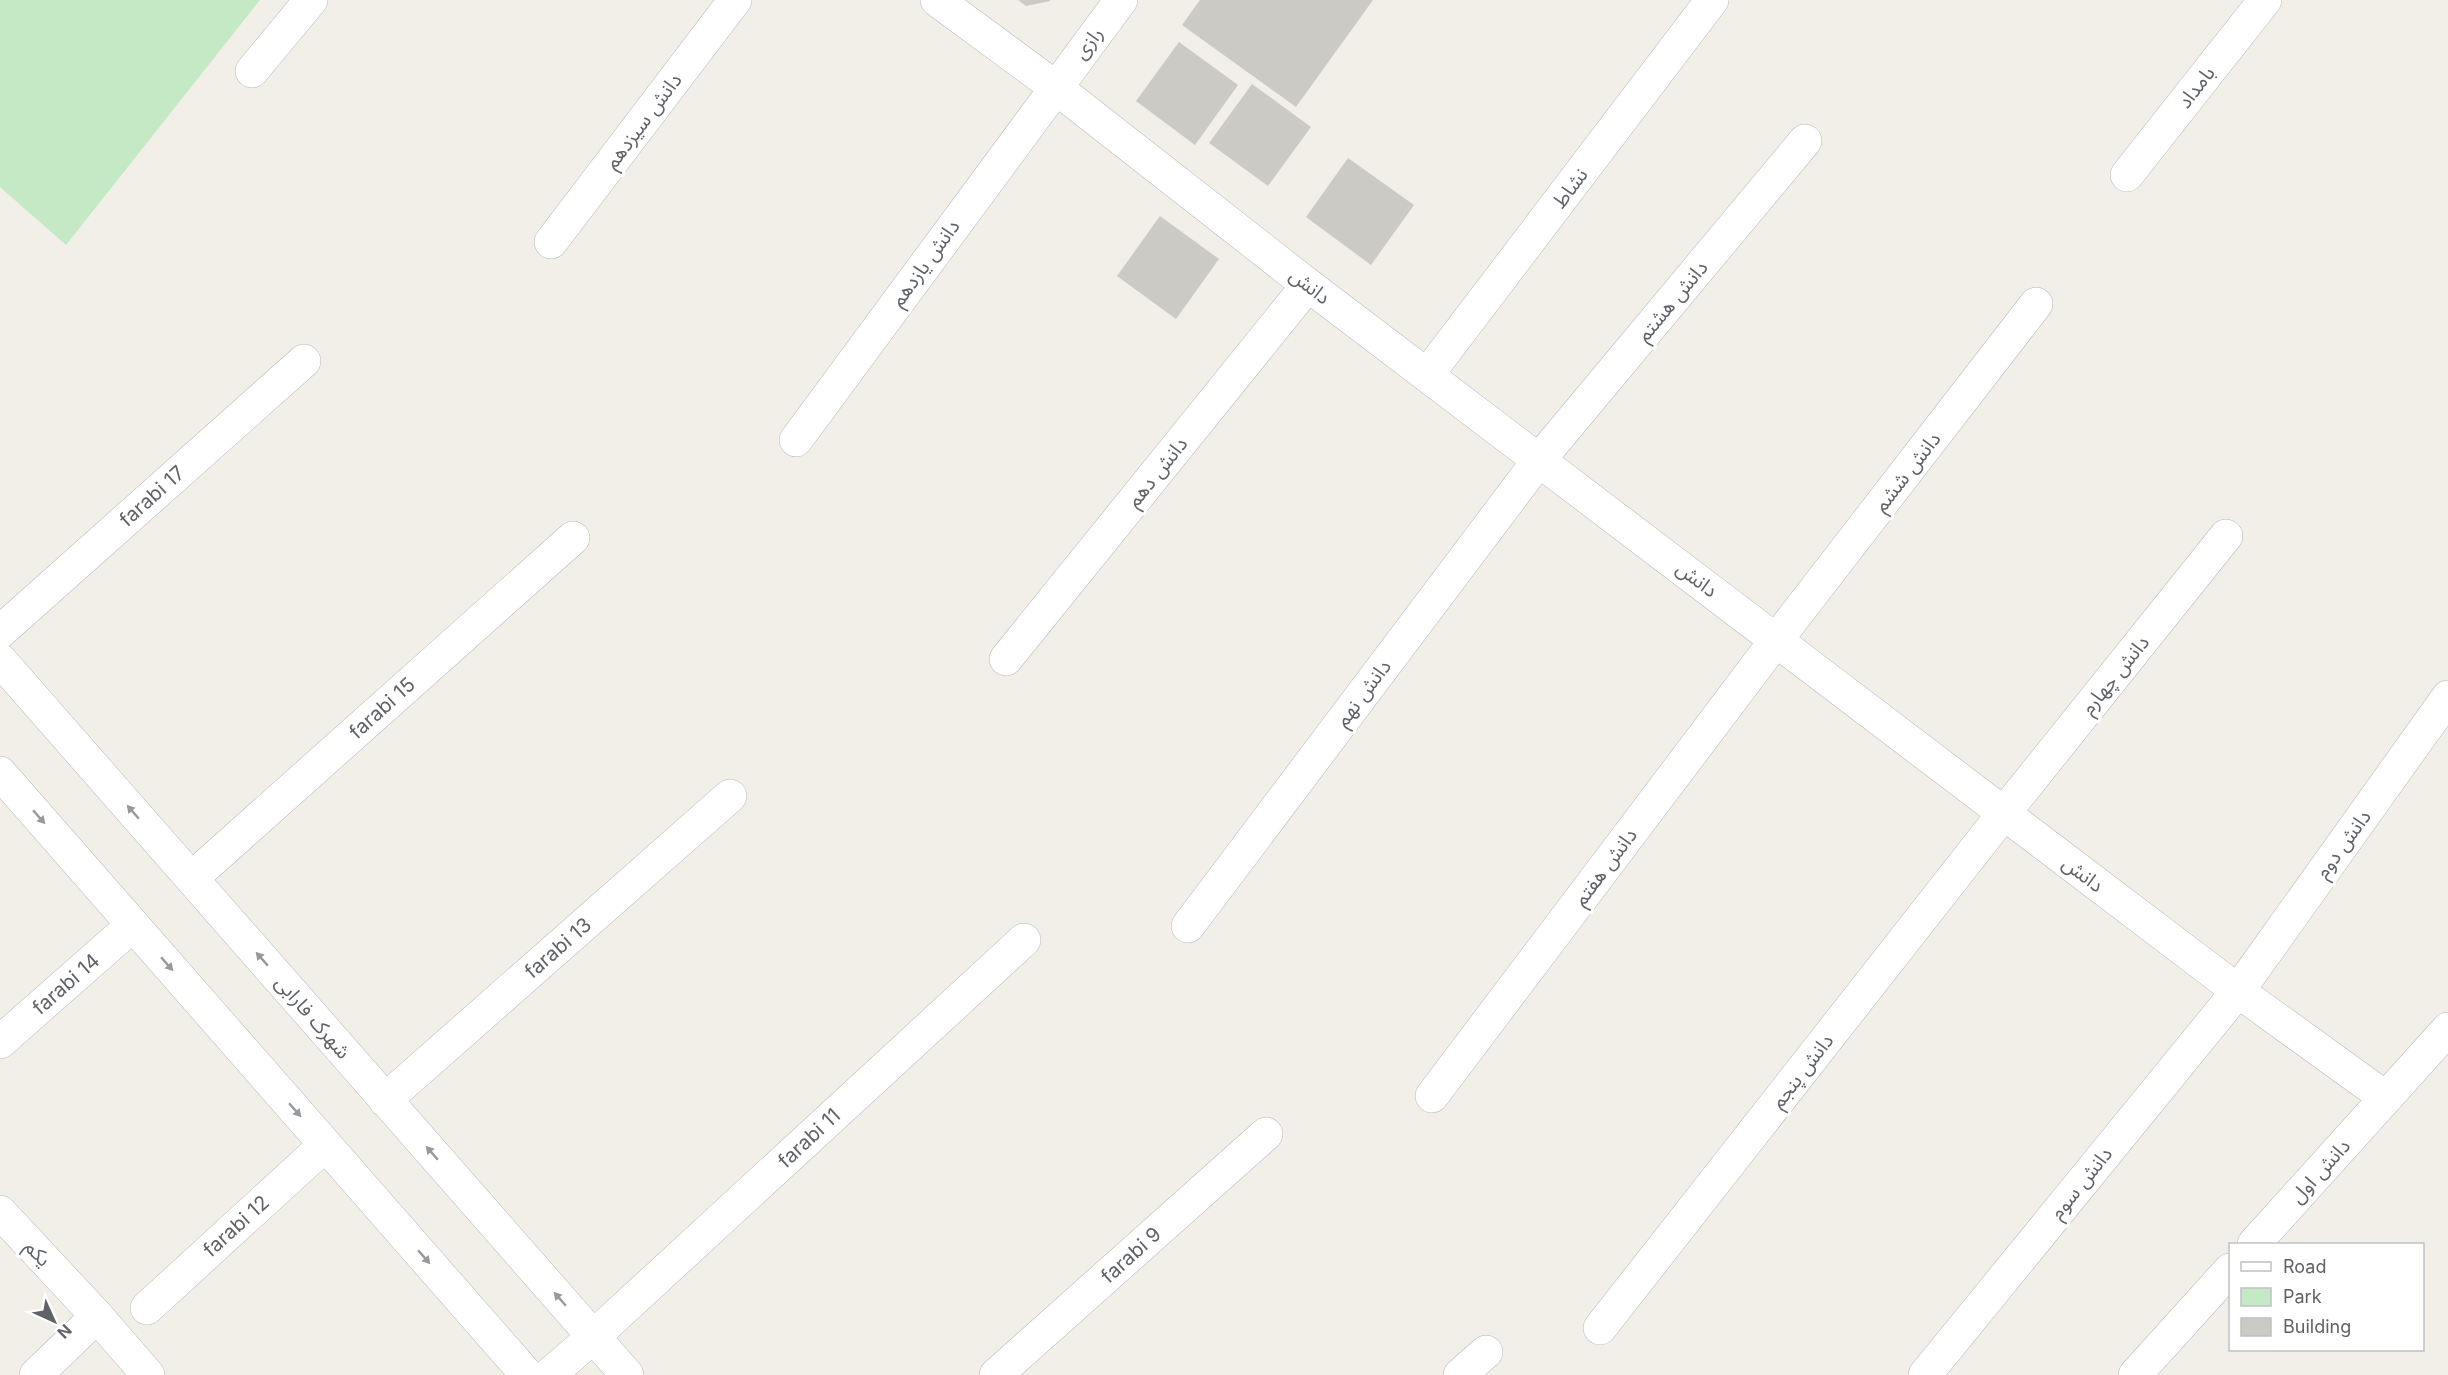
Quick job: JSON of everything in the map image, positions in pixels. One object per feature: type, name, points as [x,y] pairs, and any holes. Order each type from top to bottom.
[{"type":"street","points":[[252,71],[312,0]]},
{"type":"street","name":"دانش سیزدهم","points":[[551,242],[735,0]]},
{"type":"street","name":"دانش","points":[[937,0],[1055,87],[1308,285],[2238,991],[2386,1098]]},
{"type":"street","name":"رازی","points":[[1055,87],[1121,0]]},
{"type":"street","name":"نشاط","points":[[1427,375],[1712,0]]},
{"type":"street","name":"بامداد","points":[[2127,175],[2265,0]]},
{"type":"street","name":"دانش یازدهم","points":[[796,440],[1055,87]]},
{"type":"street","name":"دانش هشتم","points":[[1539,460],[1805,141]]},
{"type":"street","name":"دانش دهم","points":[[1006,659],[1308,285]]},
{"type":"street","name":"دانش ششم","points":[[1777,639],[2036,304]]},
{"type":"street","name":"farabi 17","points":[[0,632],[304,361]]},
{"type":"street","name":"دانش نهم","points":[[1188,926],[1539,460]]},
{"type":"street","name":"دانش چهارم","points":[[2004,813],[2226,536]]},
{"type":"street","name":"farabi 15","points":[[192,878],[573,538]]},
{"type":"street","name":"دانش هفتم","points":[[1432,1096],[1777,639]]},
{"type":"street","name":"شهرک فارابی","points":[[0,660],[627,1375]]},
{"type":"street","name":"دانش دوم","points":[[2238,991],[2448,697]]},
{"type":"street","points":[[0,773],[527,1375]]},
{"type":"street","name":"farabi 13","points":[[386,1100],[730,796]]},
{"type":"street","name":"دانش پنجم","points":[[1600,1328],[2004,813]]},
{"type":"street","name":"farabi 14","points":[[0,1042],[133,925]]},
{"type":"street","name":"farabi 11","points":[[549,1375],[1024,939]]},
{"type":"street","name":"دانش سوم","points":[[1925,1375],[2238,991]]},
{"type":"street","points":[[2386,1098],[2448,1029]]},
{"type":"street","name":"دانش اول","points":[[2256,1243],[2386,1098]]},
{"type":"street","name":"farabi 9","points":[[996,1375],[1266,1134]]},
{"type":"street","name":"farabi 12","points":[[147,1308],[325,1145]]},
{"type":"street","name":"یکم","points":[[0,1212],[97,1316],[148,1375]]},
{"type":"street","points":[[2135,1375],[2229,1271]]},
{"type":"street","points":[[36,1375],[97,1316]]},
{"type":"street","points":[[1460,1375],[1486,1352]]},
{"type":"green space","points":[[0,0],[260,0],[66,245],[0,187]]},
{"type":"building","points":[[1018,0],[1050,0],[1050,1],[1026,6]]},
{"type":"building","points":[[1200,0],[1373,0],[1296,107],[1182,25]]},
{"type":"building","points":[[1179,42],[1238,85],[1195,145],[1136,101]]},
{"type":"building","points":[[1252,84],[1311,127],[1268,186],[1209,143]]},
{"type":"building","points":[[1348,158],[1414,205],[1371,265],[1306,217]]},
{"type":"building","points":[[1160,216],[1219,259],[1176,319],[1117,276]]}]
